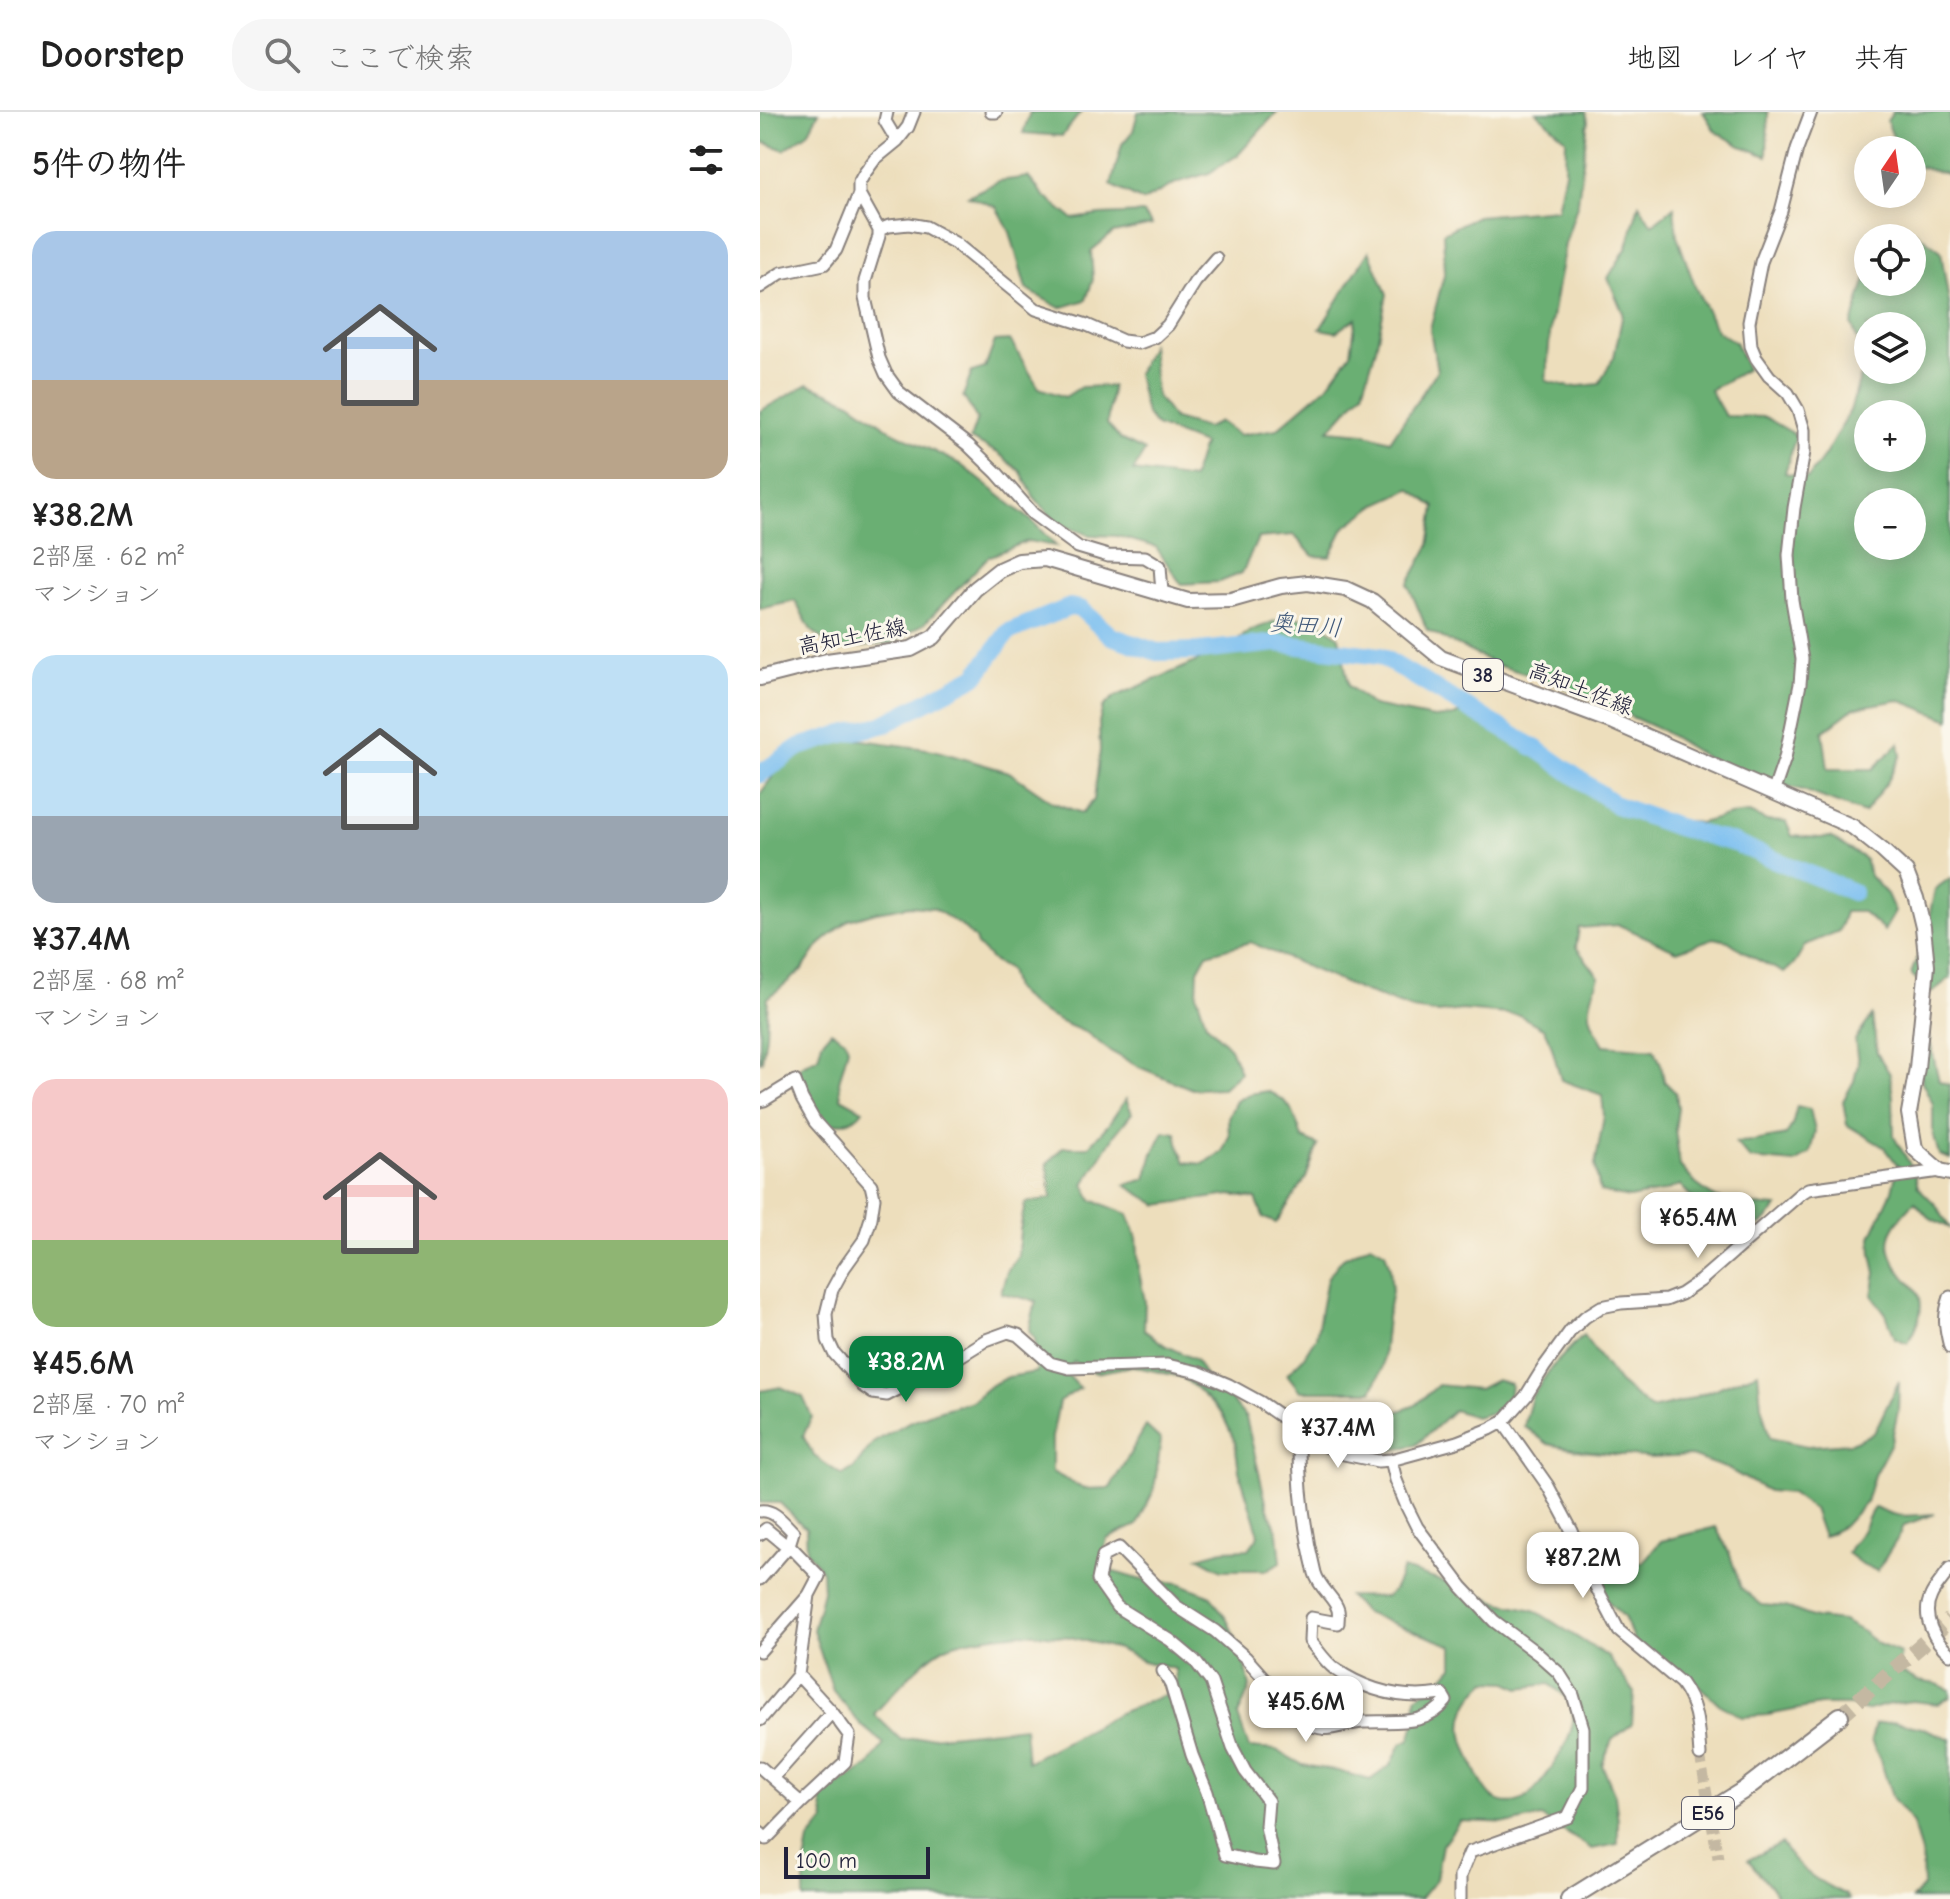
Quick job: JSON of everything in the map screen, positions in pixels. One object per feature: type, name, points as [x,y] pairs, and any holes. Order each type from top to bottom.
[{"type":"highway","name":"E56","points":[[1569,1899],[1744,1790],[1840,1716]]},
{"type":"main road","name":"高知土佐線","points":[[760,678],[827,661],[911,649],[934,637],[975,589],[999,570],[1019,561],[1045,559],[1188,601],[1231,600],[1281,586],[1308,583],[1346,589],[1372,601],[1441,658],[1613,722],[1853,827],[1906,872],[1923,927],[1927,966],[1917,1068],[1909,1113],[1915,1149],[1945,1172]]},
{"type":"street","points":[[887,112],[885,121],[897,141]]},
{"type":"street","points":[[760,287],[781,273],[824,264],[836,250],[864,174],[875,159],[897,141],[908,127],[914,112]]},
{"type":"street","points":[[1773,793],[1785,758],[1800,684],[1802,659],[1792,600],[1789,555],[1804,452],[1804,430],[1798,410],[1788,393],[1769,376],[1756,358],[1751,346],[1749,322],[1761,262],[1781,211],[1797,149],[1811,112]]},
{"type":"street","points":[[859,194],[879,230],[865,281],[865,298],[879,358],[892,383],[899,392],[984,459],[1033,514],[1054,531],[1078,547],[1108,556],[1145,557],[1160,566],[1162,592]]},
{"type":"street","points":[[879,230],[909,224],[926,227],[955,243],[1036,309],[1087,325],[1123,341],[1139,343],[1155,337],[1168,325],[1195,282],[1216,258]]},
{"type":"street","points":[[760,1101],[795,1081],[815,1122],[871,1185],[874,1198],[864,1240],[832,1290],[826,1314],[828,1340],[834,1353],[873,1393],[887,1395],[986,1340],[1008,1332],[1018,1335],[1050,1363],[1069,1368],[1167,1365],[1198,1372],[1260,1402],[1319,1443],[1344,1454],[1378,1461],[1457,1442],[1503,1422],[1526,1396],[1571,1330],[1585,1317],[1601,1307],[1666,1300],[1681,1294],[1808,1189],[1945,1172]]},
{"type":"street","points":[[1950,1297],[1944,1325],[1950,1347]]},
{"type":"street","points":[[1503,1422],[1548,1486],[1619,1631],[1686,1690],[1697,1715],[1700,1755]]},
{"type":"street","points":[[1163,1671],[1171,1685],[1225,1855],[1255,1862],[1274,1864],[1266,1826],[1268,1801],[1245,1771],[1233,1748],[1211,1682],[1195,1661],[1170,1640],[1117,1607],[1098,1580],[1103,1556],[1119,1548],[1176,1606],[1215,1631],[1246,1658],[1302,1721],[1313,1728],[1328,1730],[1364,1722],[1408,1722],[1425,1717],[1441,1708],[1446,1701],[1442,1694],[1400,1696],[1367,1686],[1333,1668],[1310,1641],[1311,1618],[1338,1623],[1338,1608],[1316,1576],[1298,1465],[1299,1429]]},
{"type":"street","points":[[1391,1460],[1401,1494],[1417,1527],[1462,1587],[1494,1621],[1559,1673],[1573,1695],[1583,1728],[1583,1787],[1568,1817],[1470,1852],[1460,1876],[1460,1899]]},
{"type":"street","points":[[760,1511],[766,1510],[776,1516],[793,1532],[788,1546],[760,1579]]},
{"type":"street","points":[[760,1534],[766,1529],[819,1576],[809,1595],[760,1651]]},
{"type":"street","points":[[1950,1568],[1930,1596],[1927,1618],[1935,1638],[1950,1654]]},
{"type":"street","points":[[760,1720],[798,1675],[809,1595]]},
{"type":"street","points":[[760,1833],[766,1839],[845,1762],[849,1735],[798,1675]]},
{"type":"street","points":[[773,1778],[832,1712]]},
{"type":"street","points":[[760,1767],[801,1803]]},
{"type":"green space","points":[[760,112],[819,112],[808,133],[784,150],[760,141]]},
{"type":"green space","points":[[1030,112],[1081,112],[1062,136],[1023,133]]},
{"type":"green space","points":[[1138,112],[1277,112],[1238,155],[1209,173],[1176,183],[1143,201],[1111,185],[1122,144],[1133,131]]},
{"type":"green space","points":[[1536,112],[1586,112],[1588,121],[1578,202],[1565,244],[1551,323],[1546,381],[1571,387],[1599,384],[1614,357],[1623,313],[1608,278],[1627,247],[1639,204],[1652,225],[1674,207],[1677,236],[1696,289],[1717,331],[1735,342],[1747,369],[1710,390],[1725,416],[1765,417],[1796,435],[1785,473],[1808,478],[1850,411],[1858,384],[1926,384],[1926,312],[1856,312],[1861,296],[1926,296],[1926,240],[1941,251],[1950,310],[1950,720],[1899,700],[1854,708],[1823,732],[1828,769],[1873,769],[1899,743],[1901,755],[1888,781],[1864,813],[1803,790],[1735,775],[1661,730],[1553,682],[1497,665],[1427,630],[1408,584],[1429,546],[1435,507],[1410,489],[1377,504],[1344,528],[1330,557],[1313,556],[1294,535],[1258,538],[1242,573],[1220,582],[1181,584],[1156,547],[1117,536],[1090,535],[1058,524],[1034,497],[1021,472],[998,453],[970,439],[977,419],[963,396],[972,372],[985,368],[995,341],[1010,340],[1039,388],[1065,397],[1081,387],[1112,386],[1107,424],[1120,439],[1145,451],[1133,471],[1192,479],[1203,444],[1156,426],[1146,414],[1137,374],[1151,345],[1156,395],[1174,419],[1206,428],[1220,422],[1239,435],[1277,429],[1327,386],[1351,353],[1356,318],[1336,332],[1320,329],[1369,251],[1387,294],[1376,348],[1363,392],[1329,430],[1364,433],[1390,441],[1437,371],[1430,329],[1445,271],[1443,233],[1477,216],[1557,209],[1565,171],[1566,139]]},
{"type":"green space","points":[[1703,112],[1768,112],[1767,156],[1715,131]]},
{"type":"green space","points":[[1893,112],[1950,112],[1950,175],[1926,169],[1926,136],[1893,136],[1887,121]]},
{"type":"green space","points":[[1028,177],[1044,196],[1073,219],[1143,213],[1152,225],[1113,233],[1091,251],[1093,279],[1086,300],[1060,308],[1026,289],[1010,232],[996,207],[968,196],[999,181]]},
{"type":"green space","points":[[808,384],[849,401],[892,431],[960,464],[1032,521],[1056,546],[1028,541],[988,557],[926,622],[893,643],[837,650],[811,630],[795,601],[760,609],[760,411]]},
{"type":"green space","points":[[1298,618],[1321,623],[1339,637],[1349,686],[1373,706],[1434,718],[1454,716],[1475,706],[1551,759],[1597,797],[1637,814],[1700,823],[1749,813],[1767,821],[1786,822],[1792,836],[1830,837],[1865,859],[1870,876],[1887,894],[1895,912],[1884,931],[1863,912],[1845,912],[1839,931],[1805,945],[1796,962],[1784,973],[1728,941],[1714,938],[1677,951],[1619,925],[1579,928],[1576,947],[1599,977],[1590,1012],[1604,1045],[1654,1049],[1664,1081],[1676,1093],[1678,1108],[1675,1130],[1680,1166],[1696,1184],[1714,1197],[1739,1204],[1778,1207],[1762,1224],[1751,1227],[1742,1216],[1701,1207],[1680,1185],[1663,1192],[1629,1198],[1600,1192],[1595,1165],[1604,1116],[1602,1095],[1561,1080],[1544,1029],[1519,1015],[1462,1010],[1438,1013],[1413,1009],[1360,990],[1250,942],[1207,954],[1198,970],[1197,995],[1206,1023],[1230,1048],[1240,1072],[1223,1088],[1192,1089],[1139,1067],[1110,1051],[1087,1033],[1034,1008],[1014,989],[1009,970],[994,962],[960,925],[933,908],[910,906],[849,920],[819,945],[802,970],[768,998],[766,1035],[760,1062],[760,794],[786,758],[832,738],[934,750],[1009,772],[1054,803],[1082,813],[1094,800],[1100,750],[1099,722],[1103,707],[1114,697],[1189,665],[1252,630],[1275,621]]},
{"type":"green space","points":[[1950,878],[1950,978],[1931,993],[1911,974],[1925,936],[1935,889]]},
{"type":"green space","points":[[1872,1016],[1877,1053],[1890,1074],[1894,1137],[1914,1171],[1918,1187],[1936,1205],[1950,1228],[1928,1217],[1915,1202],[1893,1228],[1889,1246],[1891,1255],[1921,1301],[1918,1320],[1908,1343],[1895,1338],[1886,1314],[1872,1295],[1876,1273],[1871,1237],[1892,1191],[1898,1166],[1885,1148],[1847,1125],[1843,1101],[1854,1081],[1858,1064],[1855,1040]]},
{"type":"green space","points":[[831,1031],[845,1040],[848,1048],[839,1082],[841,1098],[863,1110],[848,1121],[817,1125],[797,1083],[799,1067],[818,1057],[822,1042]]},
{"type":"green space","points":[[1929,1037],[1939,1081],[1950,1085],[1950,1159],[1939,1155],[1933,1133],[1933,1104],[1922,1082],[1918,1049]]},
{"type":"green space","points":[[1267,1091],[1291,1109],[1302,1138],[1318,1145],[1306,1178],[1276,1223],[1264,1218],[1256,1199],[1231,1195],[1158,1205],[1125,1185],[1146,1179],[1153,1153],[1164,1131],[1176,1133],[1185,1162],[1203,1164],[1222,1152],[1229,1136],[1228,1117],[1236,1101],[1249,1094]]},
{"type":"green space","points":[[1126,1099],[1132,1113],[1084,1184],[1092,1200],[1128,1214],[1137,1238],[1145,1301],[1144,1330],[1166,1346],[1196,1360],[1206,1378],[1228,1396],[1246,1418],[1267,1506],[1278,1533],[1281,1562],[1267,1570],[1222,1570],[1198,1557],[1223,1550],[1249,1549],[1259,1535],[1239,1471],[1235,1442],[1222,1414],[1197,1389],[1182,1377],[1132,1366],[1096,1373],[1074,1362],[1065,1372],[1080,1388],[1059,1402],[1052,1437],[1052,1472],[1084,1489],[1110,1488],[1146,1426],[1161,1440],[1154,1490],[1137,1525],[1107,1539],[1100,1568],[1142,1580],[1179,1583],[1211,1596],[1243,1653],[1250,1687],[1238,1716],[1249,1748],[1276,1750],[1303,1765],[1370,1780],[1391,1765],[1401,1744],[1410,1739],[1415,1723],[1416,1697],[1439,1682],[1453,1666],[1453,1646],[1365,1613],[1348,1596],[1386,1597],[1393,1591],[1403,1569],[1501,1603],[1534,1610],[1608,1657],[1634,1692],[1632,1724],[1612,1740],[1602,1765],[1615,1795],[1618,1844],[1592,1849],[1541,1817],[1513,1823],[1460,1821],[1442,1845],[1436,1879],[1420,1899],[804,1899],[804,1869],[809,1840],[825,1821],[820,1796],[868,1766],[884,1744],[861,1725],[833,1691],[813,1630],[823,1591],[822,1571],[807,1551],[806,1529],[780,1503],[760,1503],[760,1391],[781,1387],[803,1397],[812,1417],[803,1436],[814,1456],[842,1475],[854,1468],[873,1443],[907,1423],[972,1401],[991,1385],[1008,1377],[1037,1372],[1035,1339],[1029,1331],[1036,1301],[1001,1293],[1007,1271],[1018,1255],[1025,1203],[1052,1198],[1047,1164],[1063,1147],[1088,1147]],"holes":[[[1022,1633],[1070,1637],[1118,1649],[1143,1661],[1175,1669],[1177,1690],[1117,1714],[1027,1762],[1024,1727],[901,1740],[874,1714],[929,1658],[948,1646],[984,1637]],[[1487,1681],[1508,1682],[1520,1688],[1549,1684],[1571,1705],[1572,1725],[1556,1762],[1539,1785],[1517,1802],[1502,1802],[1490,1795],[1478,1775],[1463,1736],[1465,1710]]]},
{"type":"green space","points":[[1797,1106],[1810,1109],[1815,1131],[1810,1153],[1795,1163],[1750,1159],[1735,1142],[1786,1135]]},
{"type":"green space","points":[[1371,1244],[1385,1252],[1392,1291],[1382,1369],[1372,1391],[1300,1391],[1287,1374],[1303,1358],[1316,1337],[1327,1278],[1343,1258]]},
{"type":"green space","points":[[1583,1335],[1619,1383],[1651,1409],[1682,1402],[1758,1372],[1761,1405],[1770,1438],[1807,1446],[1851,1443],[1874,1433],[1899,1381],[1898,1411],[1891,1443],[1874,1475],[1866,1502],[1844,1526],[1823,1537],[1813,1509],[1791,1493],[1768,1491],[1728,1469],[1691,1456],[1652,1458],[1582,1451],[1548,1444],[1524,1426],[1532,1396],[1551,1368]]},
{"type":"green space","points":[[1496,1380],[1511,1384],[1508,1409],[1475,1417],[1454,1410],[1416,1445],[1382,1452],[1351,1440],[1352,1421],[1389,1415],[1416,1405],[1438,1385],[1479,1389]]},
{"type":"green space","points":[[1875,1507],[1898,1515],[1935,1514],[1904,1525],[1877,1571],[1847,1553]]},
{"type":"green space","points":[[1716,1527],[1741,1588],[1762,1605],[1786,1607],[1815,1618],[1843,1621],[1878,1644],[1901,1653],[1897,1670],[1918,1681],[1950,1690],[1950,1697],[1938,1704],[1912,1701],[1866,1711],[1851,1705],[1820,1705],[1742,1717],[1719,1704],[1698,1684],[1661,1663],[1634,1641],[1624,1617],[1606,1599],[1591,1577],[1612,1565],[1643,1562],[1661,1541]]},
{"type":"green space","points":[[1896,1722],[1950,1739],[1950,1899],[1912,1899],[1923,1886],[1922,1858],[1913,1824],[1892,1797],[1871,1741],[1875,1724]]},
{"type":"green space","points":[[1781,1843],[1802,1868],[1849,1899],[1779,1899],[1748,1860]]},
{"type":"waterway","name":"奥田川","points":[[760,774],[799,747],[882,725],[976,676],[1008,632],[1070,607],[1081,609],[1111,636],[1157,652],[1277,643],[1380,656],[1540,751],[1616,805],[1734,843],[1853,892]]},
{"type":"tunnel","points":[[1840,1716],[1950,1620]]},
{"type":"tunnel","points":[[1700,1755],[1718,1858]]}]
